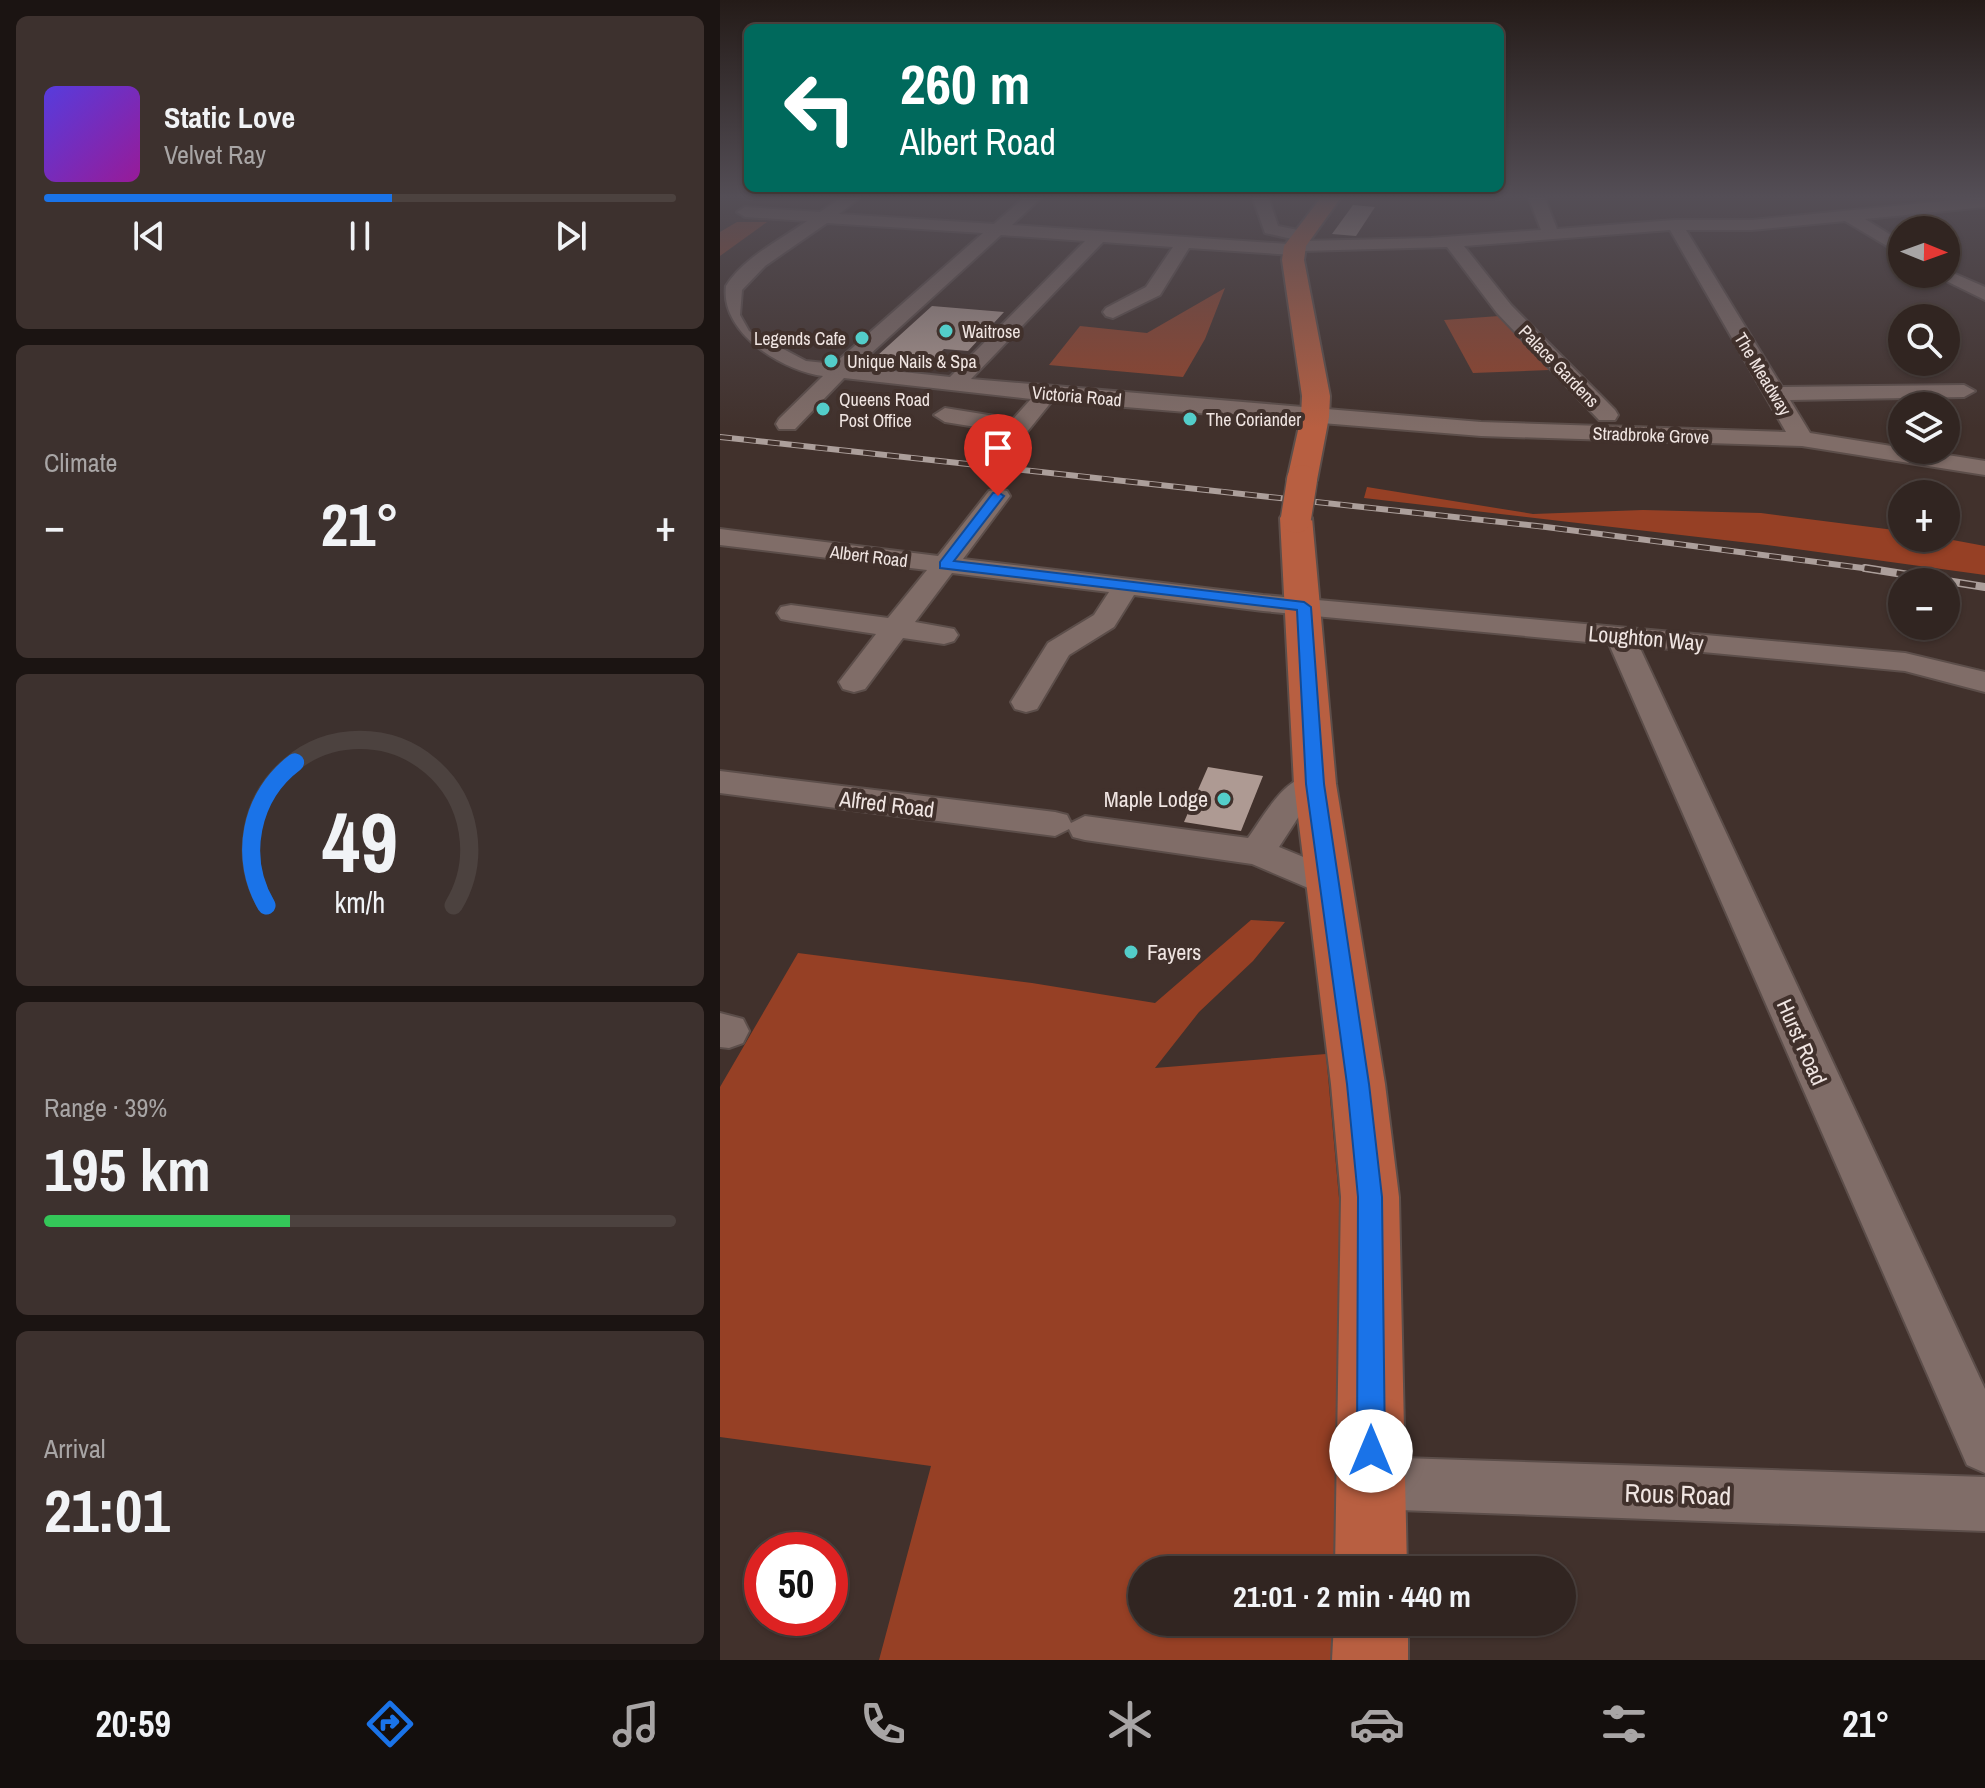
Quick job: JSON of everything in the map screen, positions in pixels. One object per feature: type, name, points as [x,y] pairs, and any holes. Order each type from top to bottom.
[{"type":"main road","points":[[1295,273],[1314,381],[1315,417],[1296,518],[1315,784],[1358,1084],[1370,1197],[1371,1556]]},
{"type":"main road","points":[[1370,1660],[1371,1636]]},
{"type":"street","points":[[720,341],[742,335],[730,315],[727,290],[746,273]]},
{"type":"street","points":[[790,420],[835,379],[840,370],[947,273]]},
{"type":"street","points":[[955,384],[1063,273]]},
{"type":"street","points":[[1114,312],[1153,291],[1164,273]]},
{"type":"street","name":"Palace Gardens","points":[[1476,273],[1504,309],[1607,415]]},
{"type":"street","name":"The Meadway","points":[[1704,273],[1802,439]]},
{"type":"street","points":[[1960,283],[1985,294]]},
{"type":"street","name":"Victoria Road","points":[[742,335],[801,367],[1046,394],[1315,417]]},
{"type":"street","points":[[1775,394],[1964,391]]},
{"type":"street","points":[[945,415],[1019,427],[1046,394]]},
{"type":"street","name":"Stradbroke Grove","points":[[1315,417],[1481,429],[1802,439],[1985,468]]},
{"type":"street","points":[[854,682],[995,500],[965,500]]},
{"type":"street","name":"Albert Road","points":[[720,537],[1304,607]]},
{"type":"street","points":[[1026,702],[1046,645],[1104,621],[1127,586]]},
{"type":"street","name":"Loughton Way","points":[[1304,607],[1905,662],[1985,682]]},
{"type":"street","points":[[791,613],[944,635]]},
{"type":"street","name":"Hurst Road","points":[[1620,636],[1985,1447]]},
{"type":"street","name":"Alfred Road","points":[[720,782],[1257,852],[1327,882]]},
{"type":"street","points":[[1257,852],[1291,802],[1315,784]]},
{"type":"street","name":"Rous Road","points":[[1371,1483],[1985,1504]]},
{"type":"shaded area","points":[[1225,288],[1205,339],[1183,377],[1049,365],[1080,326],[1147,333]]},
{"type":"shaded area","points":[[1499,316],[1549,370],[1473,373],[1444,320]]},
{"type":"shaded area","points":[[1367,487],[1533,514],[1643,510],[1761,513],[1888,529],[1888,552],[1960,552],[1960,541],[1985,546],[1985,575],[1960,572],[1960,568],[1934,568],[1767,545],[1364,498]]},
{"type":"shaded area","points":[[1251,920],[1285,922],[1253,961],[1199,1012],[1155,1068],[1326,1054],[1351,1331],[1344,1556],[1128,1556],[1128,1636],[1343,1636],[1342,1660],[879,1660],[931,1466],[720,1437],[720,1087],[798,953],[1032,983],[1155,1003]]},
{"type":"building","name":"Waitrose","points":[[932,306],[1004,312],[968,351],[944,349],[920,371],[867,365]]},
{"type":"building","name":"Maple Lodge","points":[[1208,767],[1263,776],[1241,831],[1184,822]]},
{"type":"railway","points":[[720,437],[1546,527],[1876,570]]},
{"type":"railway","points":[[1865,568],[1876,570]]},
{"type":"railway","points":[[1876,570],[1985,587]]},
{"type":"place","name":"Waitrose","points":[[946,331]]},
{"type":"place","name":"Legends Cafe","points":[[862,338]]},
{"type":"place","name":"Unique Nails & Spa","points":[[831,361]]},
{"type":"place","name":"Queens Road Post Office","points":[[823,409]]},
{"type":"place","name":"The Coriander","points":[[1190,419]]},
{"type":"place","name":"Maple Lodge","points":[[1224,799]]},
{"type":"place","name":"Fayers","points":[[1131,952]]},
{"type":"route","points":[[998,496],[945,565],[1304,607],[1315,784],[1358,1084],[1370,1197],[1371,1451]]}]
